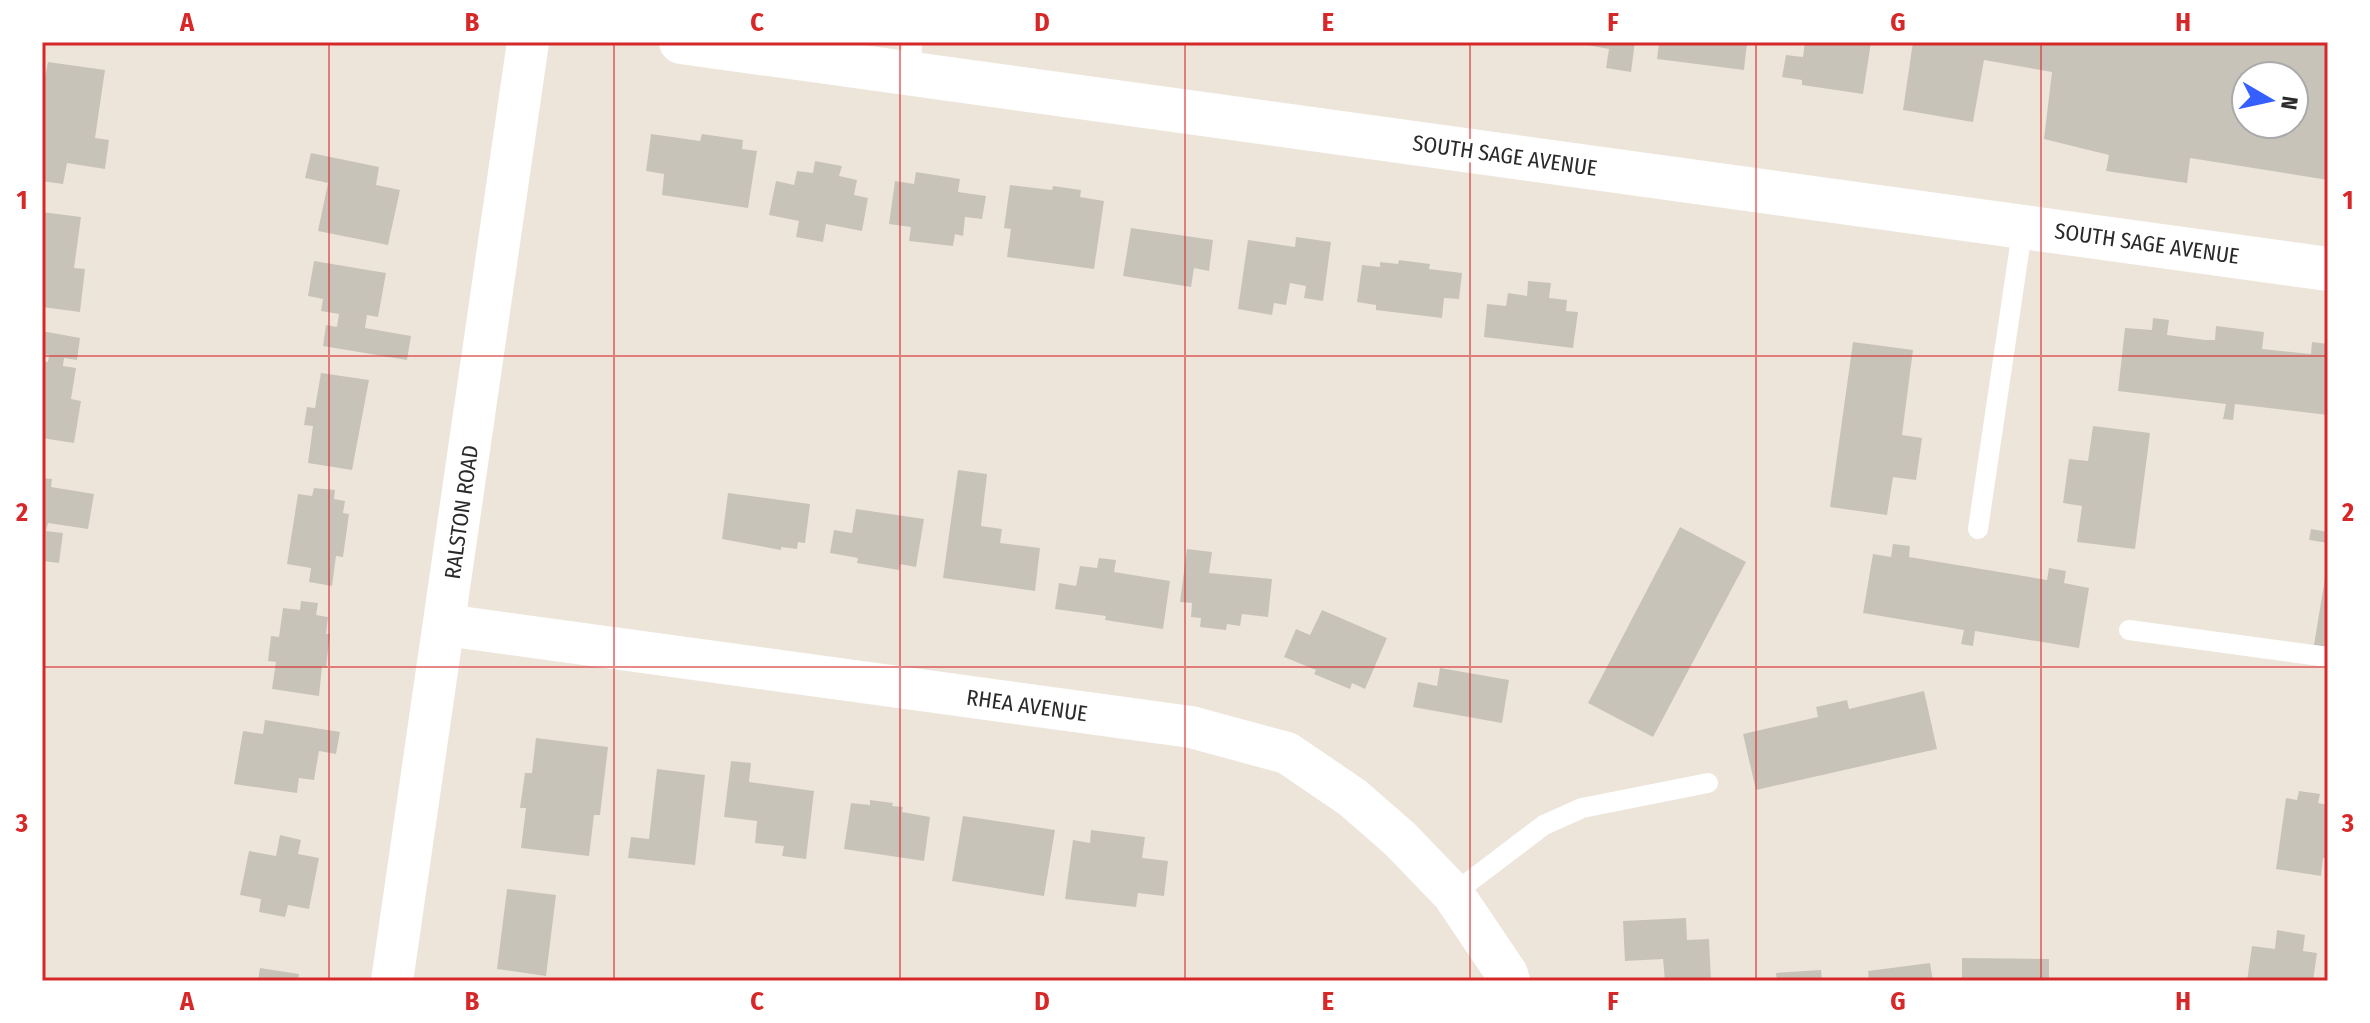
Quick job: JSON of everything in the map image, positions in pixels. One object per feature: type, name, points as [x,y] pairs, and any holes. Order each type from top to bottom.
[{"type":"street","name":"RALSTON ROAD","points":[[392,981],[528,42]]},
{"type":"street","name":"SOUTH SAGE AVENUE","points":[[681,42],[911,58],[2328,269]]},
{"type":"street","name":"RHEA AVENUE","points":[[445,625],[1191,727],[1287,753],[1339,789],[1400,839],[1453,894],[1509,981]]},
{"type":"lane","points":[[1978,529],[2023,225]]},
{"type":"lane","points":[[2129,630],[2328,657]]},
{"type":"lane","points":[[1453,894],[1544,825],[1582,808],[1708,783]]},
{"type":"building","points":[[1571,42],[1635,42],[1631,72],[1606,68],[1609,49]]},
{"type":"building","points":[[1659,42],[1747,42],[1744,70],[1657,59]]},
{"type":"building","points":[[1805,42],[1871,42],[1863,94],[1802,85],[1802,80],[1782,77],[1786,55],[1803,57]]},
{"type":"building","points":[[1913,42],[2328,42],[2328,180],[2190,158],[2187,183],[2106,171],[2109,155],[2044,139],[2052,72],[1984,60],[1973,122],[1903,110]]},
{"type":"building","points":[[48,62],[105,70],[95,138],[109,140],[105,169],[67,163],[63,184],[42,181],[42,91]]},
{"type":"building","points":[[651,134],[700,141],[702,134],[743,140],[742,149],[757,151],[748,208],[662,195],[664,174],[646,171]]},
{"type":"building","points":[[311,153],[379,167],[376,185],[400,190],[388,245],[318,231],[328,183],[305,178]]},
{"type":"building","points":[[815,161],[842,166],[839,176],[857,180],[854,195],[868,198],[862,231],[826,224],[823,242],[796,237],[799,221],[769,215],[776,181],[794,185],[797,171],[813,173]]},
{"type":"building","points":[[916,172],[960,179],[958,192],[986,196],[982,219],[965,217],[963,236],[955,234],[953,246],[909,241],[911,227],[889,224],[895,181],[914,184]]},
{"type":"building","points":[[1010,185],[1081,190],[1080,197],[1104,201],[1094,269],[1007,257],[1011,229],[1004,228]]},
{"type":"building","points":[[42,212],[81,217],[74,268],[85,269],[80,312],[42,307]]},
{"type":"building","points":[[1131,228],[1213,240],[1209,271],[1194,268],[1191,287],[1123,276]]},
{"type":"building","points":[[1296,237],[1331,242],[1323,301],[1304,298],[1306,286],[1290,283],[1286,305],[1274,303],[1272,315],[1238,309],[1248,240],[1295,247]]},
{"type":"building","points":[[1399,260],[1430,264],[1429,269],[1462,273],[1459,299],[1444,298],[1442,318],[1376,310],[1376,305],[1357,302],[1362,265],[1380,267],[1380,262],[1398,264]]},
{"type":"building","points":[[314,261],[386,273],[378,317],[367,315],[365,328],[411,336],[407,360],[323,346],[326,325],[337,327],[339,314],[321,311],[323,299],[308,296]]},
{"type":"building","points":[[1528,281],[1551,283],[1549,298],[1567,300],[1566,311],[1578,312],[1573,348],[1484,337],[1487,304],[1506,306],[1508,293],[1527,296]]},
{"type":"building","points":[[2153,318],[2169,320],[2167,335],[2215,340],[2216,326],[2264,332],[2262,349],[2311,354],[2312,342],[2328,344],[2328,415],[2235,404],[2233,420],[2223,419],[2226,404],[2118,391],[2125,328],[2152,330]]},
{"type":"building","points":[[42,331],[80,338],[77,360],[64,358],[63,366],[76,368],[71,399],[81,401],[74,443],[42,438],[42,361],[48,362],[49,355],[42,354]]},
{"type":"building","points":[[1853,342],[1913,350],[1902,435],[1922,438],[1916,480],[1893,477],[1887,515],[1830,507]]},
{"type":"building","points":[[321,373],[369,380],[352,470],[308,463],[313,426],[304,425],[307,407],[315,408]]},
{"type":"building","points":[[2093,426],[2150,433],[2135,549],[2077,542],[2082,506],[2063,503],[2069,459],[2088,461]]},
{"type":"building","points":[[958,470],[987,474],[981,526],[1002,529],[1000,543],[1040,548],[1035,591],[943,578]]},
{"type":"building","points":[[42,478],[52,479],[51,487],[94,494],[88,529],[48,523],[46,531],[63,533],[59,563],[42,561]]},
{"type":"building","points":[[314,488],[335,490],[334,499],[345,501],[343,513],[349,514],[343,557],[336,556],[332,586],[309,582],[311,568],[287,564],[298,494],[312,496]]},
{"type":"building","points":[[728,493],[810,504],[805,543],[798,542],[797,549],[781,547],[781,550],[722,539]]},
{"type":"building","points":[[856,509],[924,519],[916,567],[900,564],[899,570],[857,563],[858,558],[830,553],[834,530],[852,533]]},
{"type":"building","points":[[1680,527],[1746,562],[1653,737],[1588,703]]},
{"type":"building","points":[[2311,529],[2328,532],[2328,543],[2309,540]]},
{"type":"building","points":[[1893,544],[1910,546],[1909,557],[2047,580],[2049,568],[2066,571],[2064,583],[2089,588],[2079,648],[1975,631],[1973,646],[1961,644],[1964,630],[1863,613],[1873,554],[1891,557]]},
{"type":"building","points":[[1187,549],[1212,552],[1209,573],[1272,579],[1268,617],[1242,614],[1240,626],[1227,624],[1226,630],[1200,627],[1201,618],[1191,617],[1192,603],[1180,602]]},
{"type":"building","points":[[1099,558],[1116,560],[1114,572],[1170,581],[1163,629],[1105,620],[1106,616],[1055,609],[1059,583],[1076,586],[1080,566],[1097,568]]},
{"type":"building","points":[[2328,572],[2328,647],[2314,645]]},
{"type":"building","points":[[301,601],[318,603],[316,615],[328,617],[326,634],[330,634],[319,696],[272,689],[276,662],[268,661],[271,636],[279,637],[283,608],[300,610]]},
{"type":"building","points":[[1322,610],[1387,638],[1365,689],[1352,683],[1350,689],[1284,657],[1296,629],[1310,635]]},
{"type":"building","points":[[1440,668],[1509,680],[1502,723],[1413,707],[1418,682],[1437,686]]},
{"type":"building","points":[[1924,691],[1937,749],[1756,790],[1743,734],[1818,717],[1816,707],[1847,700],[1849,709]]},
{"type":"building","points":[[265,720],[340,732],[336,754],[319,751],[314,780],[299,778],[297,793],[234,784],[243,731],[263,734]]},
{"type":"building","points":[[536,738],[608,747],[600,815],[594,815],[589,856],[521,848],[526,808],[520,808],[525,773],[532,773]]},
{"type":"building","points":[[731,761],[751,763],[749,782],[814,791],[806,859],[782,856],[784,846],[755,843],[757,821],[724,817]]},
{"type":"building","points":[[657,769],[705,775],[695,865],[628,858],[631,837],[649,839]]},
{"type":"building","points":[[2299,791],[2320,794],[2318,803],[2328,805],[2328,859],[2323,858],[2321,876],[2276,869],[2286,798],[2297,800]]},
{"type":"building","points":[[870,800],[893,803],[892,806],[903,807],[902,812],[930,817],[924,861],[844,849],[851,803],[870,805]]},
{"type":"building","points":[[963,816],[1055,830],[1044,896],[952,881]]},
{"type":"building","points":[[1091,830],[1145,837],[1142,858],[1168,861],[1164,896],[1138,893],[1136,907],[1065,899],[1073,840],[1090,843]]},
{"type":"building","points":[[280,835],[301,840],[298,854],[319,858],[309,909],[288,905],[285,917],[259,912],[261,899],[240,895],[249,851],[276,856]]},
{"type":"building","points":[[507,889],[556,895],[546,976],[497,969]]},
{"type":"building","points":[[1686,918],[1687,940],[1709,939],[1711,981],[1665,981],[1663,959],[1625,961],[1623,921]]},
{"type":"building","points":[[2277,930],[2305,935],[2303,951],[2317,953],[2313,981],[2247,981],[2252,946],[2275,949]]},
{"type":"building","points":[[1962,958],[2049,959],[2049,981],[1962,981]]},
{"type":"building","points":[[1930,963],[1933,981],[1869,981],[1868,971]]},
{"type":"building","points":[[260,968],[299,974],[298,981],[258,981]]},
{"type":"building","points":[[1821,970],[1822,981],[1777,981],[1776,973]]}]
